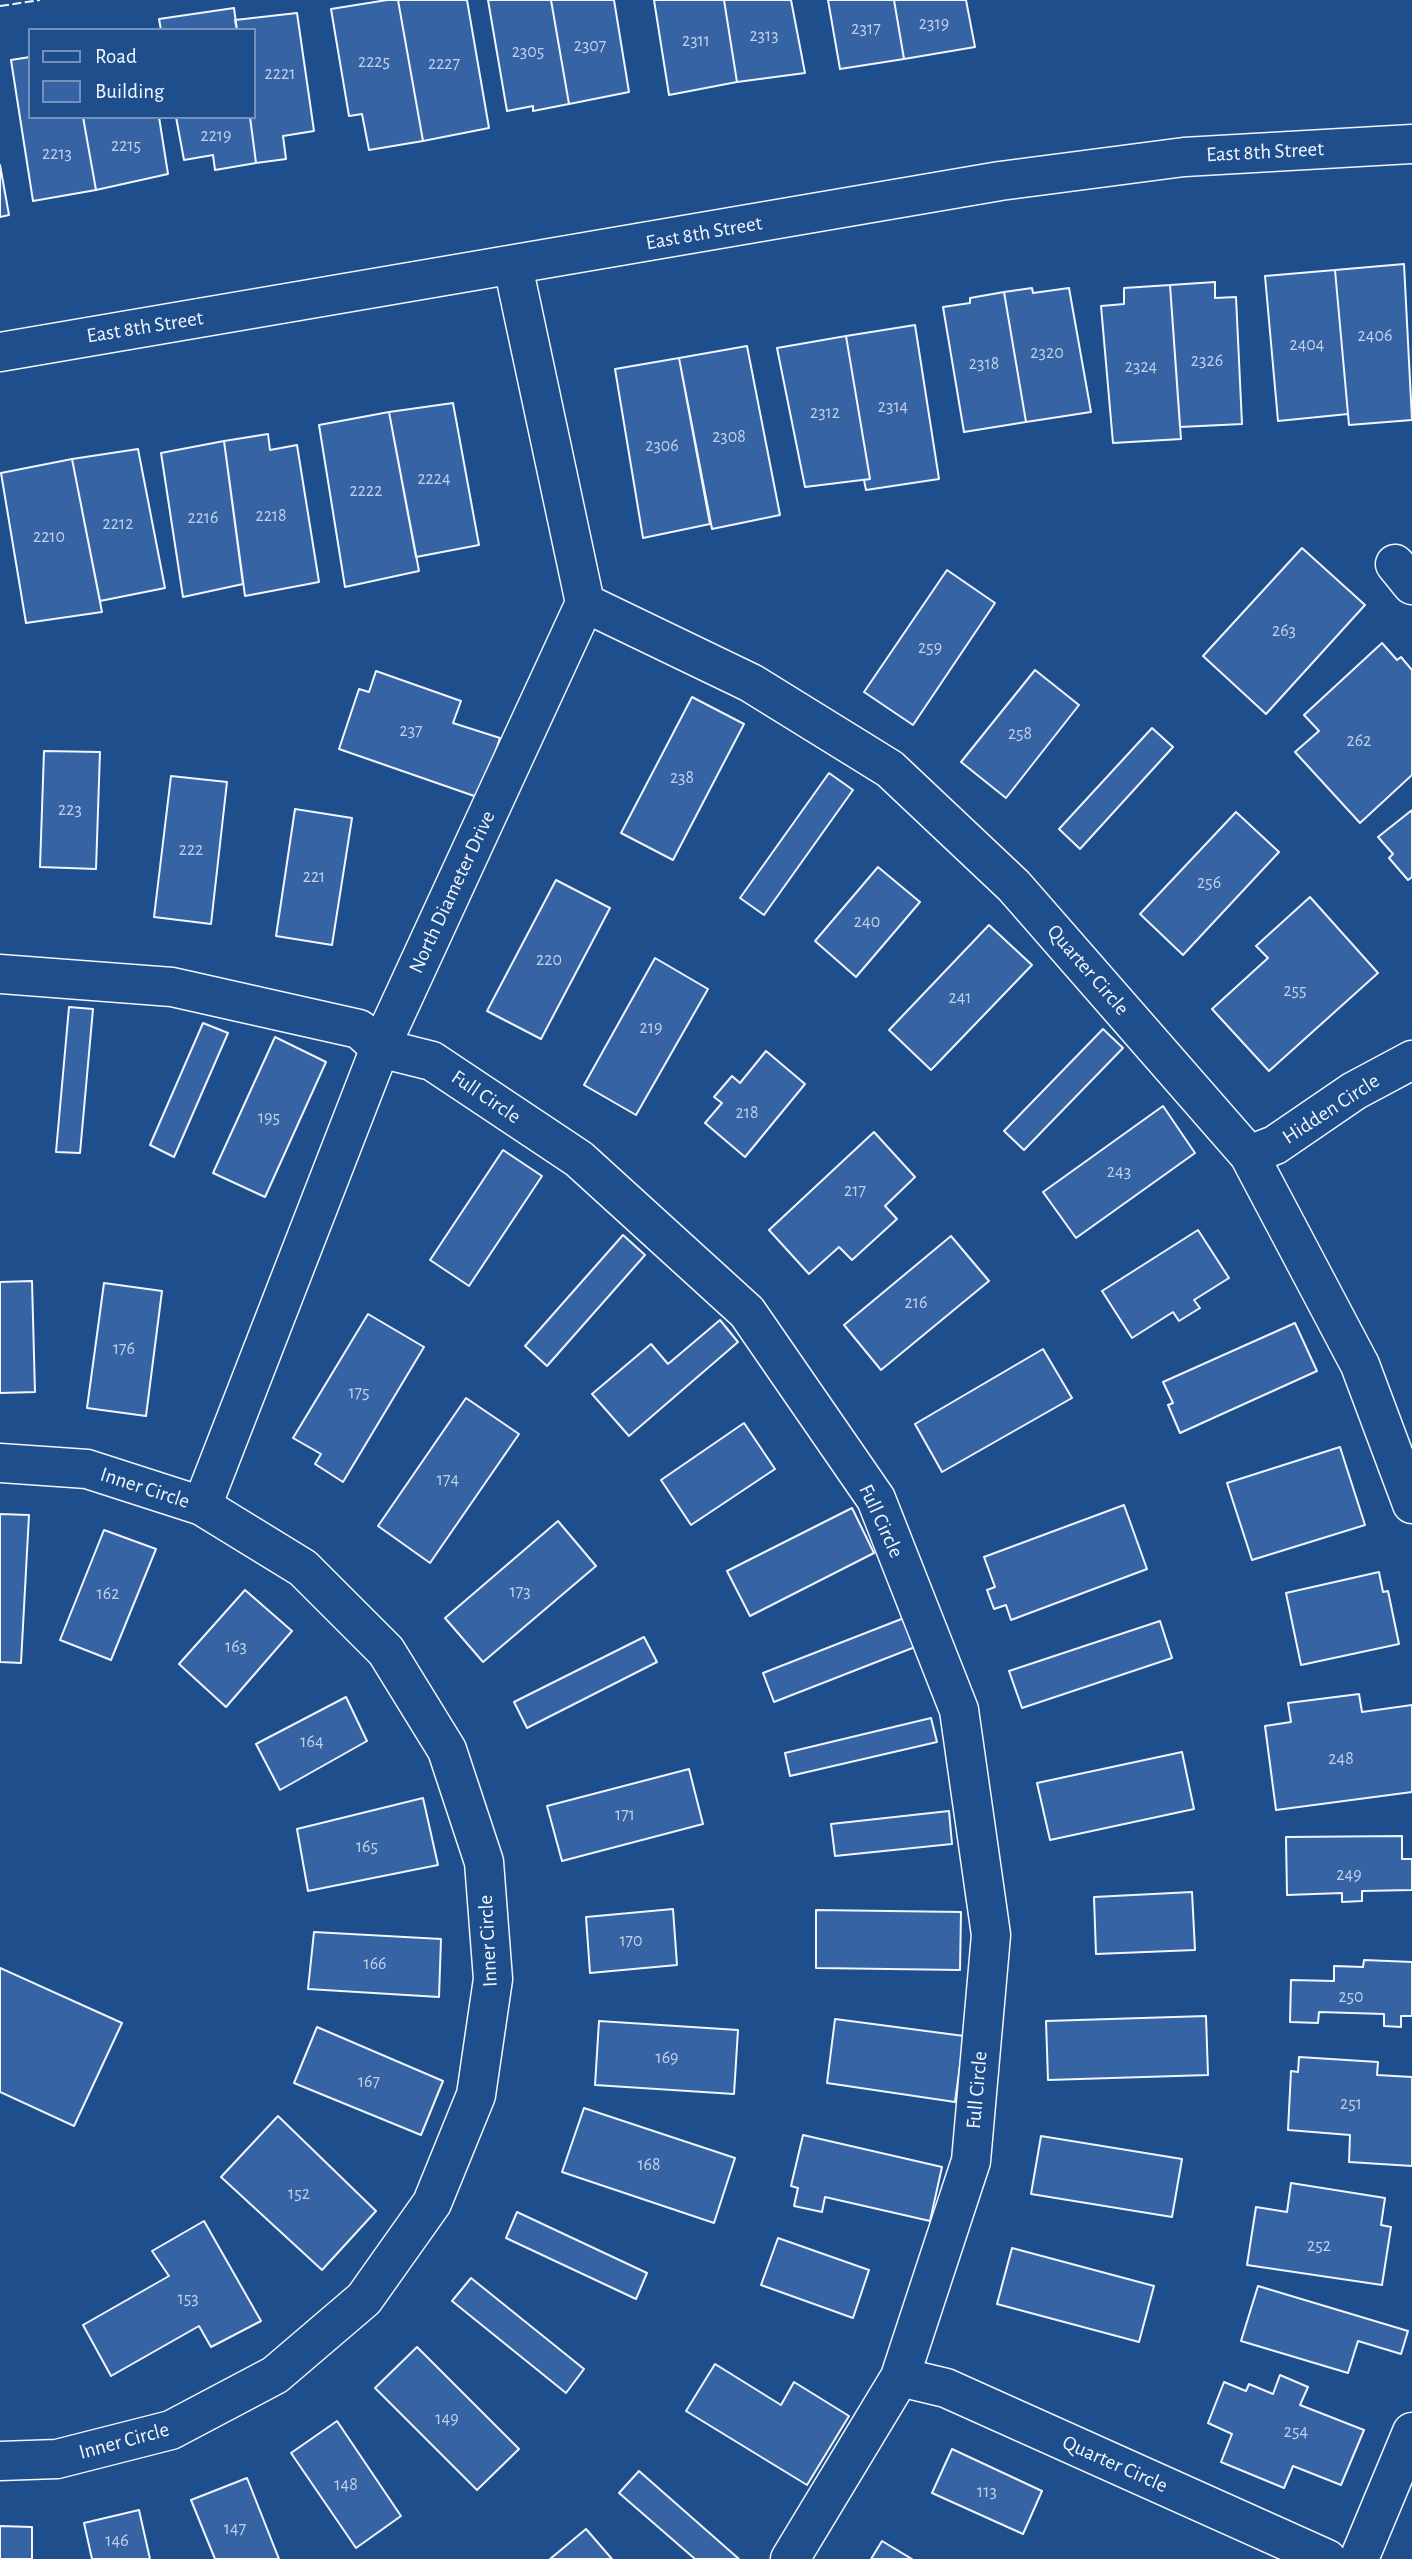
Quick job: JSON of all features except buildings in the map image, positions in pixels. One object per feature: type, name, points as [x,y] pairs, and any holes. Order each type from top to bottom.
[{"type":"street","name":"East 8th Street","points":[[0,352],[1000,181],[1184,157],[1412,144]]},
{"type":"street","points":[[513,266],[585,603]]},
{"type":"street","name":"North Diameter Drive","points":[[202,1506],[380,1048],[585,603]]},
{"type":"street","name":"Quarter Circle","points":[[585,603],[751,683],[890,769],[1014,886],[1249,1155],[1360,1365],[1412,1504]]},
{"type":"street","name":"Full Circle","points":[[0,974],[172,987],[359,1029],[380,1048],[432,1061],[579,1159],[747,1312],[876,1499],[959,1710],[991,1935],[990,1948],[971,2161],[900,2377],[790,2559]]},
{"type":"street","name":"Hidden Circle","points":[[1249,1155],[1275,1144],[1354,1091],[1412,1060]]},
{"type":"street","name":"Inner Circle","points":[[0,1463],[87,1469],[202,1506],[303,1568],[386,1651],[447,1750],[484,1862],[493,1979],[476,2095],[432,2203],[364,2298],[275,2375],[171,2430],[57,2459],[0,2461]]},
{"type":"street","name":"Quarter Circle","points":[[900,2377],[946,2388],[1327,2559]]},
{"type":"street","points":[[1359,2559],[1412,2432]]},
{"type":"fence","points":[[0,6],[40,0]]}]
